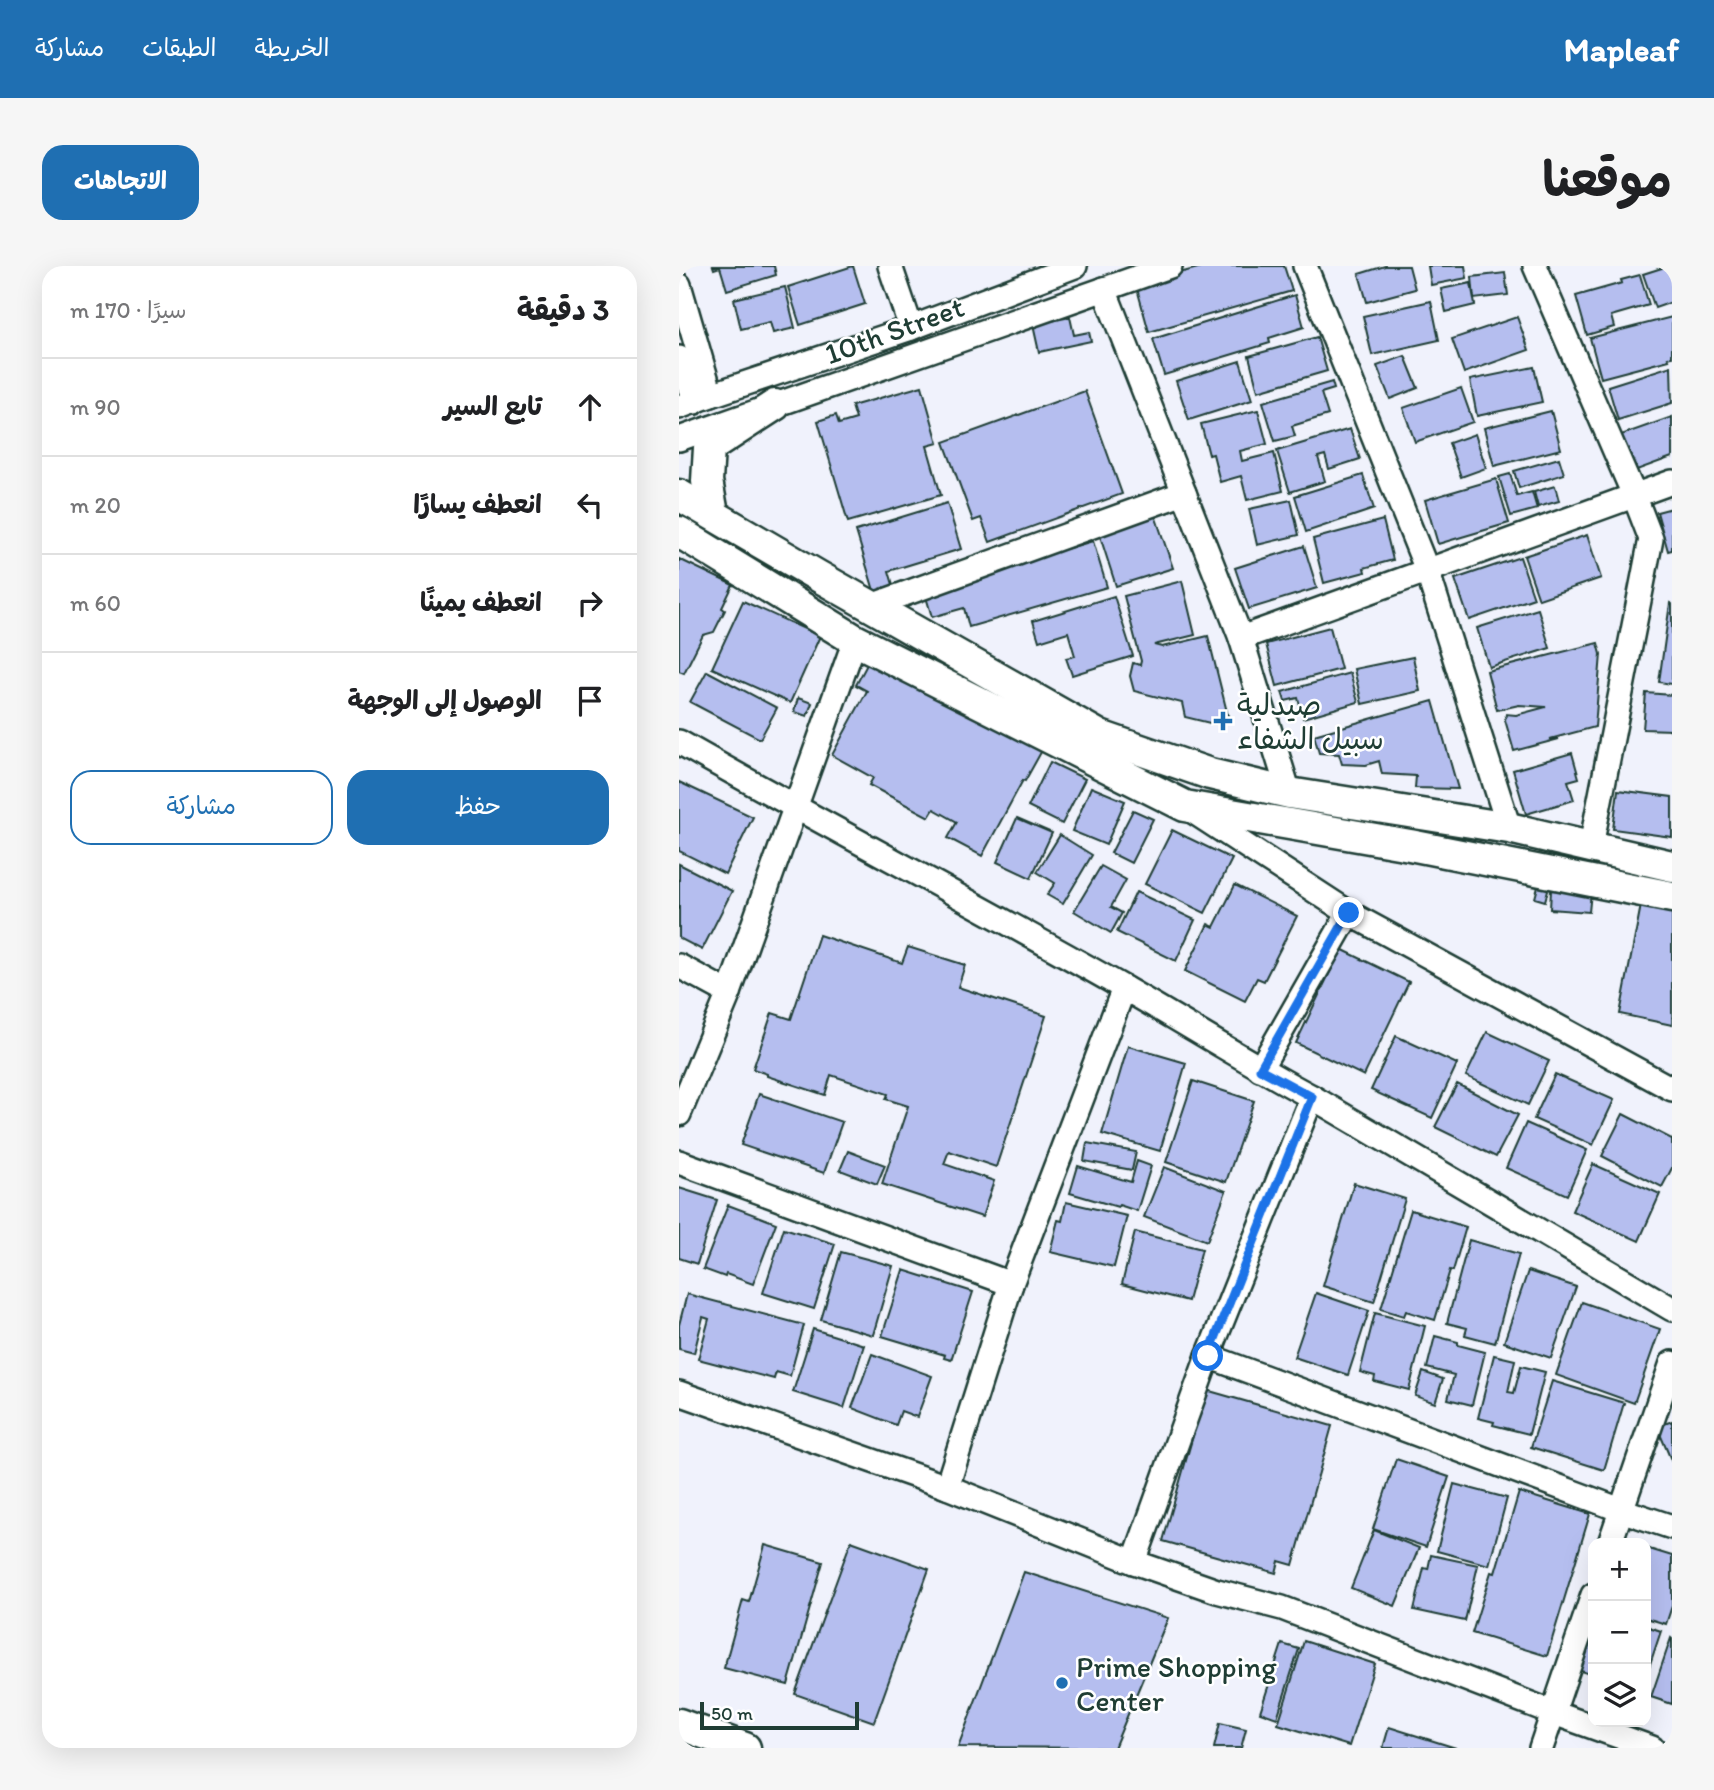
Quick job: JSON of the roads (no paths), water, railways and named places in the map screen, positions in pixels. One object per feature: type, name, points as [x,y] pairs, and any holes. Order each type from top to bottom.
[{"type":"main road","points":[[713,514],[707,481],[709,448],[775,405]]},
{"type":"main road","points":[[679,495],[1100,736],[1210,774],[1289,793],[1509,828],[1672,866]]},
{"type":"main road","points":[[679,532],[855,640],[1185,806],[1410,845],[1672,897]]},
{"type":"main road","points":[[679,1724],[745,1748]]},
{"type":"street","points":[[890,266],[911,328]]},
{"type":"street","name":"10th Street","points":[[695,401],[911,328],[1075,266]]},
{"type":"street","name":"10th Street","points":[[679,439],[1170,266]]},
{"type":"street","points":[[1305,266],[1427,570],[1509,828]]},
{"type":"street","points":[[1535,266],[1651,540],[1591,846]]},
{"type":"street","points":[[679,285],[695,401]]},
{"type":"street","points":[[1104,289],[1241,638],[1289,793]]},
{"type":"street","points":[[679,358],[695,401]]},
{"type":"street","points":[[1241,638],[1672,482]]},
{"type":"street","points":[[871,606],[1184,493]]},
{"type":"street","points":[[679,1114],[729,993],[855,640]]},
{"type":"street","points":[[679,742],[1124,988],[1672,1309]]},
{"type":"street","points":[[1185,806],[1349,913],[1672,1089]]},
{"type":"street","points":[[1260,1069],[1349,913]]},
{"type":"street","points":[[679,966],[729,993]]},
{"type":"street","points":[[947,1487],[1011,1284],[1124,988]]},
{"type":"street","points":[[1134,1562],[1208,1356],[1312,1097]]},
{"type":"street","points":[[679,1163],[1011,1284]]},
{"type":"street","points":[[1208,1356],[1672,1527]]},
{"type":"street","points":[[1612,1538],[1672,1363]]},
{"type":"street","points":[[680,1394],[947,1487],[1134,1562],[1217,1591],[1282,1608],[1652,1748]]},
{"type":"street","points":[[1541,1748],[1591,1601]]},
{"type":"place","name":"صيدلية سبيل الشفاء","points":[[1223,721]]},
{"type":"place","name":"Prime Shopping Center","points":[[1062,1683]]}]
